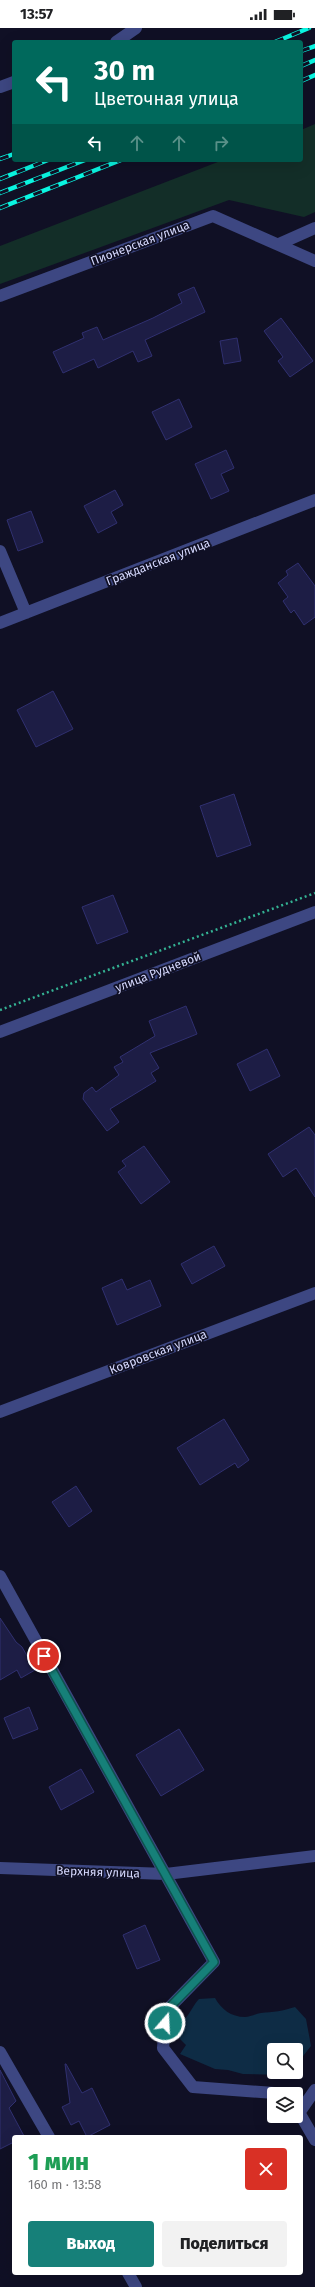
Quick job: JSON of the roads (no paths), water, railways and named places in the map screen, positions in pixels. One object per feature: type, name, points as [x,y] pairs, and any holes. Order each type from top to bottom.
[{"type":"street","points":[[119,40],[136,28]]},
{"type":"street","points":[[0,87],[12,83]]},
{"type":"street","name":"Пионерская улица","points":[[0,296],[213,216],[315,261]]},
{"type":"street","points":[[279,244],[315,228]]},
{"type":"street","name":"Гражданская улица","points":[[0,623],[315,500]]},
{"type":"street","points":[[0,551],[26,613]]},
{"type":"street","name":"улица Рудневой","points":[[0,1032],[315,912]]},
{"type":"street","name":"Ковровская улица","points":[[0,1412],[315,1293]]},
{"type":"street","points":[[0,1576],[214,1962],[166,2011],[163,2048],[193,2087],[267,2092]]},
{"type":"street","name":"Верхняя улица","points":[[0,1868],[166,1874],[315,1856]]},
{"type":"street","points":[[0,2052],[48,2135]]},
{"type":"street","points":[[303,2103],[315,2090]]},
{"type":"street","points":[[303,2120],[315,2140]]},
{"type":"street","points":[[129,2275],[136,2287]]},
{"type":"water","points":[[215,1998],[220,2006],[227,2012],[240,2017],[247,2017],[295,2007],[306,2019],[311,2046],[303,2056],[303,2043],[267,2043],[267,2075],[243,2074],[228,2070],[215,2069],[180,2054],[186,2045],[173,2032],[177,2025],[186,2018],[199,1999]]},
{"type":"railway","points":[[280,40],[309,28]]},
{"type":"railway","points":[[303,50],[315,46]]},
{"type":"railway","points":[[303,65],[315,60]]},
{"type":"railway","points":[[303,80],[315,75]]},
{"type":"railway","points":[[0,159],[12,155]]},
{"type":"railway","points":[[0,179],[43,162]]},
{"type":"railway","points":[[0,193],[80,162]]},
{"type":"railway","points":[[0,208],[116,162]]}]
